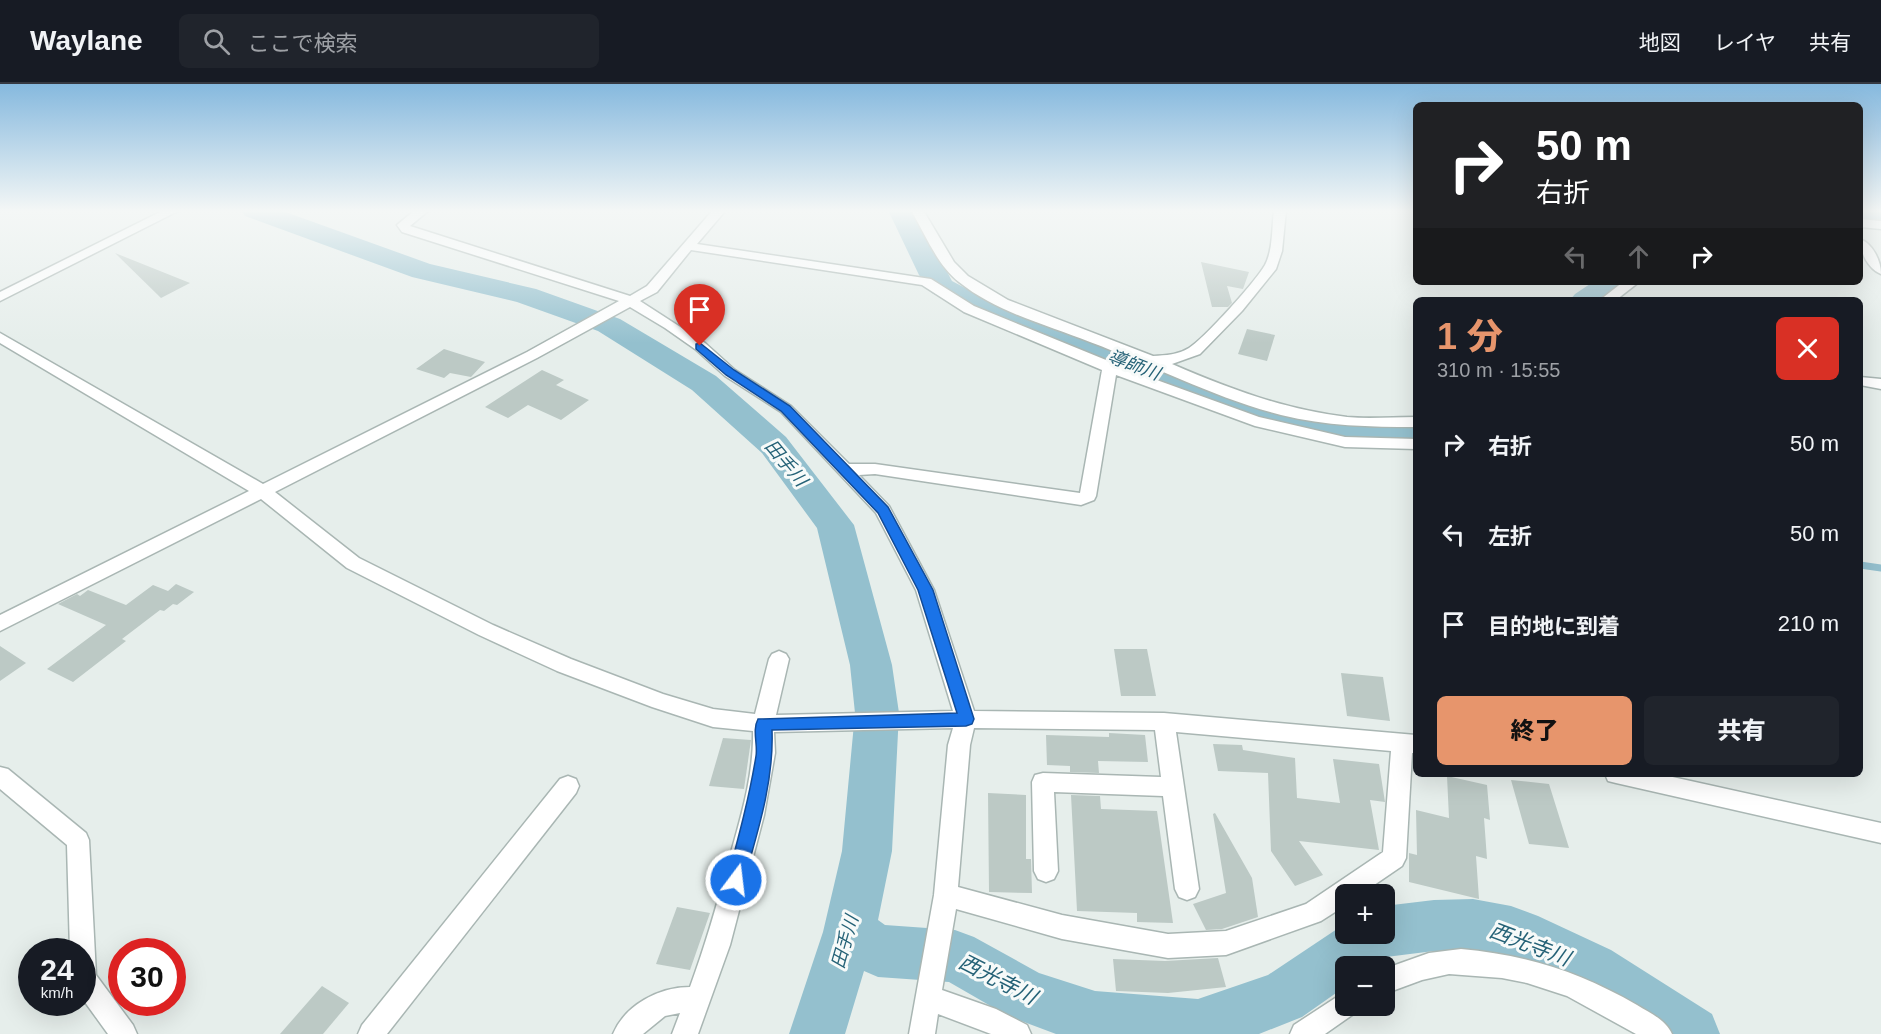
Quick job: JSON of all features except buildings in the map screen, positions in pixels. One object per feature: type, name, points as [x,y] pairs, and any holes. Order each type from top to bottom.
[{"type":"street","points":[[0,297],[85,254]]},
{"type":"street","points":[[488,254],[629,300],[670,325],[700,346],[730,373],[786,409],[883,510],[926,590],[958,719],[959,745],[946,895],[922,1034]]},
{"type":"street","points":[[0,624],[532,356],[652,289],[680,254]]},
{"type":"street","points":[[742,254],[926,282],[969,309],[1183,396],[1280,429],[1345,442],[1413,444]]},
{"type":"street","points":[[944,254],[963,279],[978,290],[1031,314],[1144,357],[1229,394],[1284,411],[1349,422],[1413,422]]},
{"type":"street","points":[[1111,366],[1144,357],[1175,359],[1195,351],[1237,308],[1271,266],[1275,254]]},
{"type":"street","points":[[1869,254],[1881,270]]},
{"type":"street","points":[[1611,297],[1628,285]]},
{"type":"street","points":[[0,337],[262,491],[353,562],[486,630],[564,665],[659,701],[713,718],[770,723],[958,719],[1164,722],[1409,743],[1394,858],[1313,912],[1226,943],[1168,946],[1062,927],[946,895]]},
{"type":"street","points":[[845,470],[875,469],[1081,499],[1088,496],[1111,366]]},
{"type":"street","points":[[1863,381],[1881,384]]},
{"type":"street","points":[[685,1034],[718,945],[753,815],[779,659]]},
{"type":"street","points":[[1164,722],[1187,889]]},
{"type":"street","points":[[0,776],[78,840],[84,979],[124,1034]]},
{"type":"street","points":[[1629,777],[1881,833]]},
{"type":"street","points":[[1046,871],[1043,783],[1173,787]]},
{"type":"street","points":[[371,1034],[568,786]]},
{"type":"street","points":[[1395,977],[1415,969],[1447,961],[1487,963],[1532,970],[1584,990],[1620,1008],[1659,1034]]},
{"type":"street","points":[[930,998],[987,1018],[1018,1034]]},
{"type":"street","points":[[626,1034],[653,1008],[675,999],[697,1000]]},
{"type":"street","points":[[1303,1034],[1335,1012]]},
{"type":"waterway","name":"田手川","points":[[376,254],[422,271],[526,295],[609,325],[704,383],[774,445],[835,525],[871,665],[877,713],[867,851],[849,932]]},
{"type":"waterway","name":"導師川","points":[[923,254],[942,287],[976,305],[1131,367],[1291,424],[1360,437],[1413,433]]},
{"type":"waterway","name":"導師川","points":[[1590,297],[1608,285]]},
{"type":"waterway","points":[[1863,565],[1881,568]]},
{"type":"waterway","name":"西光寺川","points":[[1395,930],[1460,924],[1485,926],[1538,941],[1619,986],[1692,1034]]},
{"type":"waterway","name":"田手川","points":[[817,1034],[849,932]]},
{"type":"waterway","name":"西光寺川","points":[[849,932],[878,951],[955,956],[1027,997],[1095,1019],[1198,1027],[1283,998],[1360,944]]},
{"type":"route","points":[[700,346],[730,373],[786,409],[883,510],[926,590],[966,719],[763,724],[764,753],[753,815],[736,880]]}]
